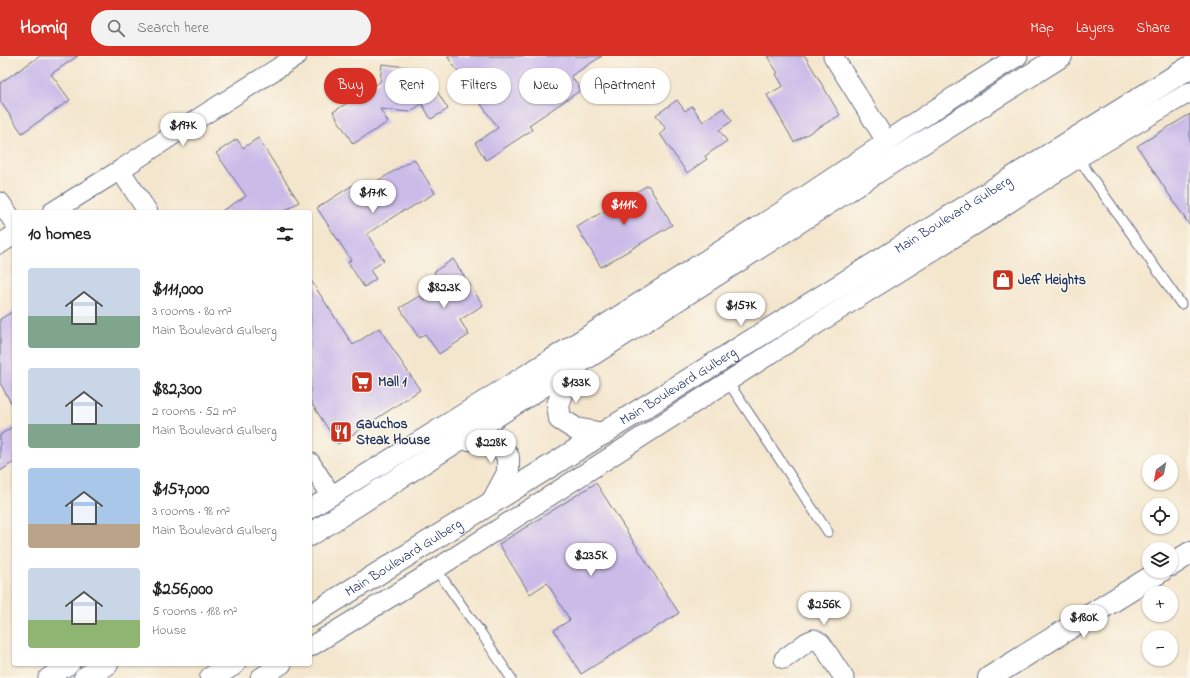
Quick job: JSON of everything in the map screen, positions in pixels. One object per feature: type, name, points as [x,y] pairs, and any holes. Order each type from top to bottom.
[{"type":"main road","points":[[312,534],[897,159],[1061,56]]},
{"type":"main road","name":"Main Boulevard Gulberg","points":[[312,615],[1190,67]]},
{"type":"main road","points":[[578,363],[565,385],[558,404],[560,419],[576,430],[602,434]]},
{"type":"main road","points":[[460,439],[485,439],[502,448],[508,456],[508,473],[493,502]]},
{"type":"main road","points":[[1178,561],[1190,553]]},
{"type":"main road","points":[[989,678],[1150,578]]},
{"type":"main road","points":[[85,678],[104,666]]},
{"type":"main road","points":[[211,678],[231,666]]},
{"type":"street","points":[[55,210],[120,170],[202,116],[276,63],[297,56]]},
{"type":"street","points":[[833,56],[886,141]]},
{"type":"street","points":[[312,508],[594,332],[790,206],[886,141],[1018,56]]},
{"type":"street","points":[[312,646],[436,569],[1078,158],[1190,92]]},
{"type":"street","points":[[120,170],[147,210]]},
{"type":"street","points":[[0,202],[12,219]]},
{"type":"street","points":[[0,244],[12,236]]},
{"type":"street","points":[[312,465],[331,495]]},
{"type":"street","points":[[784,659],[807,642],[814,639],[822,643],[844,678]]},
{"type":"street","points":[[48,678],[67,666]]},
{"type":"street","points":[[260,678],[279,666]]},
{"type":"lane","points":[[1078,158],[1181,304]]},
{"type":"lane","points":[[728,382],[828,532]]},
{"type":"lane","points":[[436,569],[481,632],[511,678]]},
{"type":"building","points":[[40,56],[78,56],[51,74],[70,100],[22,133],[0,101],[0,83]]},
{"type":"building","points":[[447,56],[602,56],[583,68],[580,68],[580,70],[572,75],[572,68],[519,68],[519,104],[560,104],[529,125],[532,130],[486,160],[475,143],[498,128],[481,104],[511,104],[511,68],[456,68]]},
{"type":"building","points":[[767,56],[805,56],[840,115],[794,142],[767,95],[783,86],[776,74],[778,73]]},
{"type":"building","points":[[382,64],[415,68],[385,68],[385,104],[422,104],[409,112],[380,109],[388,122],[353,144],[333,112],[346,104],[377,104],[377,84],[380,82]]},
{"type":"building","points":[[572,77],[580,89],[580,91],[572,96]]},
{"type":"building","points":[[439,95],[448,109],[431,119],[422,104],[439,104]]},
{"type":"building","points":[[677,100],[685,111],[692,106],[703,122],[723,108],[732,121],[719,130],[727,141],[705,156],[707,159],[687,173],[660,134],[666,129],[656,115]]},
{"type":"building","points":[[1190,114],[1190,226],[1137,146]]},
{"type":"building","points":[[258,138],[299,202],[286,210],[223,210],[246,196],[216,153],[237,139],[243,148]]},
{"type":"building","points":[[414,159],[435,193],[405,211],[404,210],[367,234],[384,261],[370,270],[376,279],[364,287],[348,262],[351,260],[317,208],[356,183],[361,191]]},
{"type":"building","points":[[648,185],[672,225],[601,267],[577,227]]},
{"type":"building","points":[[453,259],[483,305],[460,320],[469,335],[439,354],[425,334],[419,338],[400,308],[419,296],[425,300],[444,287],[434,272]]},
{"type":"building","name":"Mall 1","points":[[312,282],[353,345],[379,328],[420,390],[338,444],[312,404]]},
{"type":"building","points":[[12,312],[12,404],[0,383],[0,319]]},
{"type":"building","points":[[12,427],[12,463],[0,471],[0,435]]},
{"type":"building","points":[[596,483],[679,613],[581,674],[554,630],[570,620],[547,583],[530,594],[499,544]]},
{"type":"place","name":"Jeff Heights","points":[[1003,280]]},
{"type":"place","name":"Mall 1","points":[[362,382]]},
{"type":"place","name":"Gauchos Steak House","points":[[341,432]]}]
